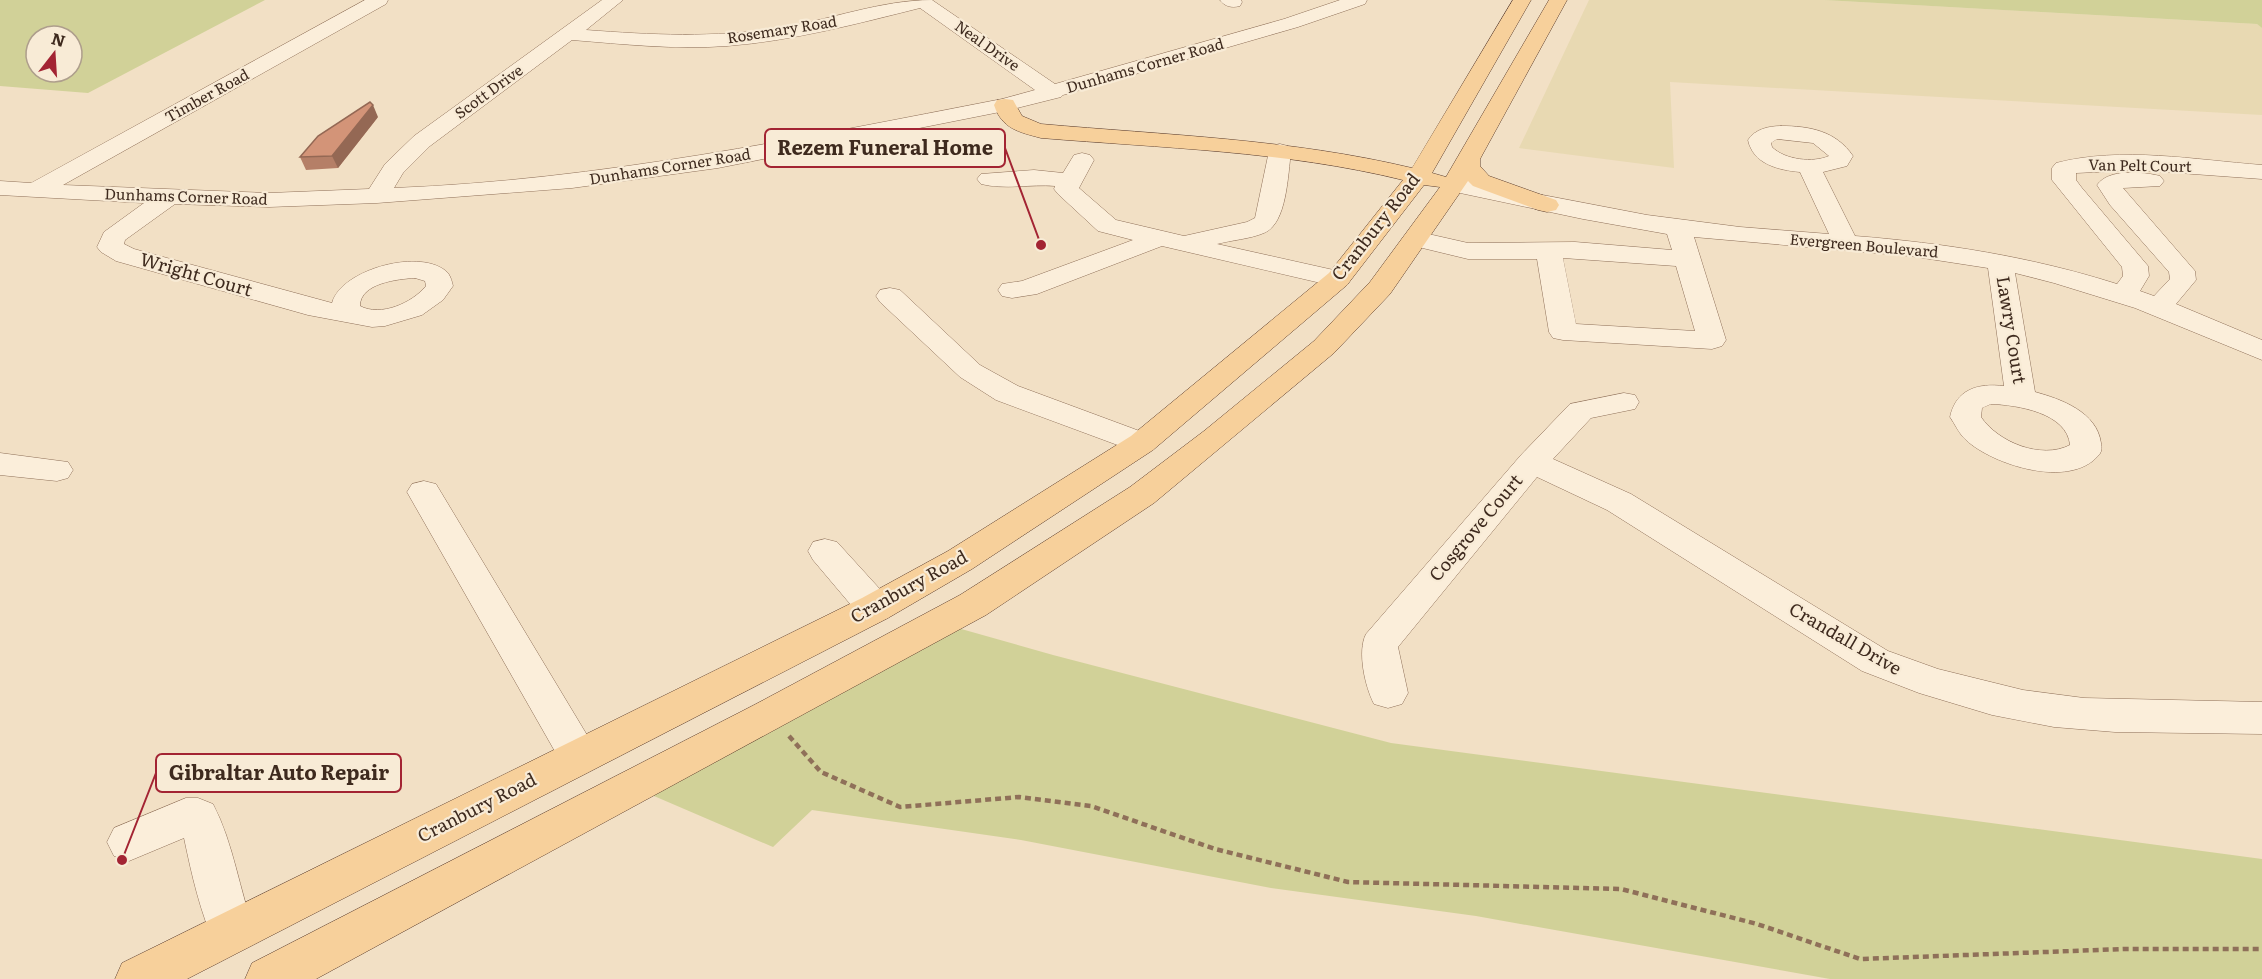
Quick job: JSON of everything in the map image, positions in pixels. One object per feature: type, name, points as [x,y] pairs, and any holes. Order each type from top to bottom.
[{"type":"main road","name":"Cranbury Road","points":[[139,979],[875,608],[960,560],[1142,443],[1338,279],[1418,177],[1522,0]]},
{"type":"main road","name":"Cranbury Road","points":[[269,979],[770,715],[973,605],[1142,495],[1215,438],[1323,347],[1380,288],[1461,172],[1558,0]]},
{"type":"main road","points":[[1005,105],[1008,116],[1018,124],[1041,131],[1280,151],[1367,164],[1418,177],[1461,172]]},
{"type":"street","name":"Timber Road","points":[[34,191],[379,0]]},
{"type":"street","name":"Scott Drive","points":[[377,196],[393,169],[422,141],[614,0]]},
{"type":"street","name":"Dunhams Corner Road","points":[[0,188],[269,200],[377,196],[572,181],[718,161],[1005,105],[1054,93],[1291,23],[1358,0]]},
{"type":"street","name":"Rosemary Road","points":[[567,34],[661,41],[740,39],[796,31],[922,1]]},
{"type":"street","name":"Neal Drive","points":[[922,1],[1054,93]]},
{"type":"street","points":[[1012,290],[1027,288],[1171,240],[1255,228],[1264,224],[1268,218],[1280,151]]},
{"type":"street","name":"Van Pelt Court","points":[[2125,293],[2136,276],[2135,266],[2064,180],[2064,168],[2120,163],[2262,172]]},
{"type":"street","points":[[2075,166],[2117,182]]},
{"type":"street","points":[[1809,167],[1846,243]]},
{"type":"street","points":[[989,179],[1034,177],[1077,170],[1066,189],[1107,226],[1338,279]]},
{"type":"street","name":"Evergreen Boulevard","points":[[1461,172],[1547,205],[1623,221],[1940,252],[2000,263],[2125,293],[2262,351]]},
{"type":"street","name":"Van Pelt Court","points":[[2159,307],[2183,280],[2182,271],[2109,185],[2117,182],[2151,181],[2262,189]]},
{"type":"street","name":"Wright Court","points":[[169,197],[113,237],[110,247],[125,255],[318,309],[361,316]]},
{"type":"street","points":[[1547,251],[1549,251],[1563,332],[1712,340],[1678,228]]},
{"type":"street","points":[[1415,239],[1445,248],[1468,251],[1575,250],[1687,259]]},
{"type":"street","name":"Lawry Court","points":[[2000,263],[2021,397]]},
{"type":"street","points":[[890,296],[970,371],[1007,393],[1142,443]]},
{"type":"street","name":"Cosgrove Court","points":[[1388,693],[1379,644],[1532,462],[1581,411],[1624,402]]},
{"type":"street","name":"Crandall Drive","points":[[1532,462],[1619,502],[1875,661],[1917,679],[2040,708],[2113,716],[2262,718]]},
{"type":"street","points":[[0,464],[57,470]]},
{"type":"street","points":[[424,492],[579,757]]},
{"type":"street","points":[[825,551],[875,608]]},
{"type":"street","points":[[129,842],[186,817],[198,817],[204,829],[220,903],[232,932]]},
{"type":"path","points":[[770,715],[821,772],[900,807],[1019,797],[1091,806],[1215,849],[1348,882],[1621,888],[1757,924],[1860,959],[2125,949],[2262,949]]},
{"type":"shaded area","points":[[1589,0],[1824,0],[2257,24],[2262,28],[2262,115],[1670,82],[1674,168],[1519,148]]},
{"type":"green space","points":[[0,0],[265,0],[88,93],[0,86]]},
{"type":"green space","points":[[1824,0],[2262,0],[2262,28],[2257,24]]},
{"type":"green space","points":[[940,623],[1053,655],[1391,743],[2262,859],[2262,979],[1830,979],[1476,916],[1271,888],[1021,840],[812,810],[773,847],[633,787]]},
{"type":"building","points":[[370,102],[373,105],[332,156],[300,157],[318,136]]},
{"type":"place","name":"Rezem Funeral Home","points":[[1041,245]]},
{"type":"place","name":"Gibraltar Auto Repair","points":[[122,860]]}]
